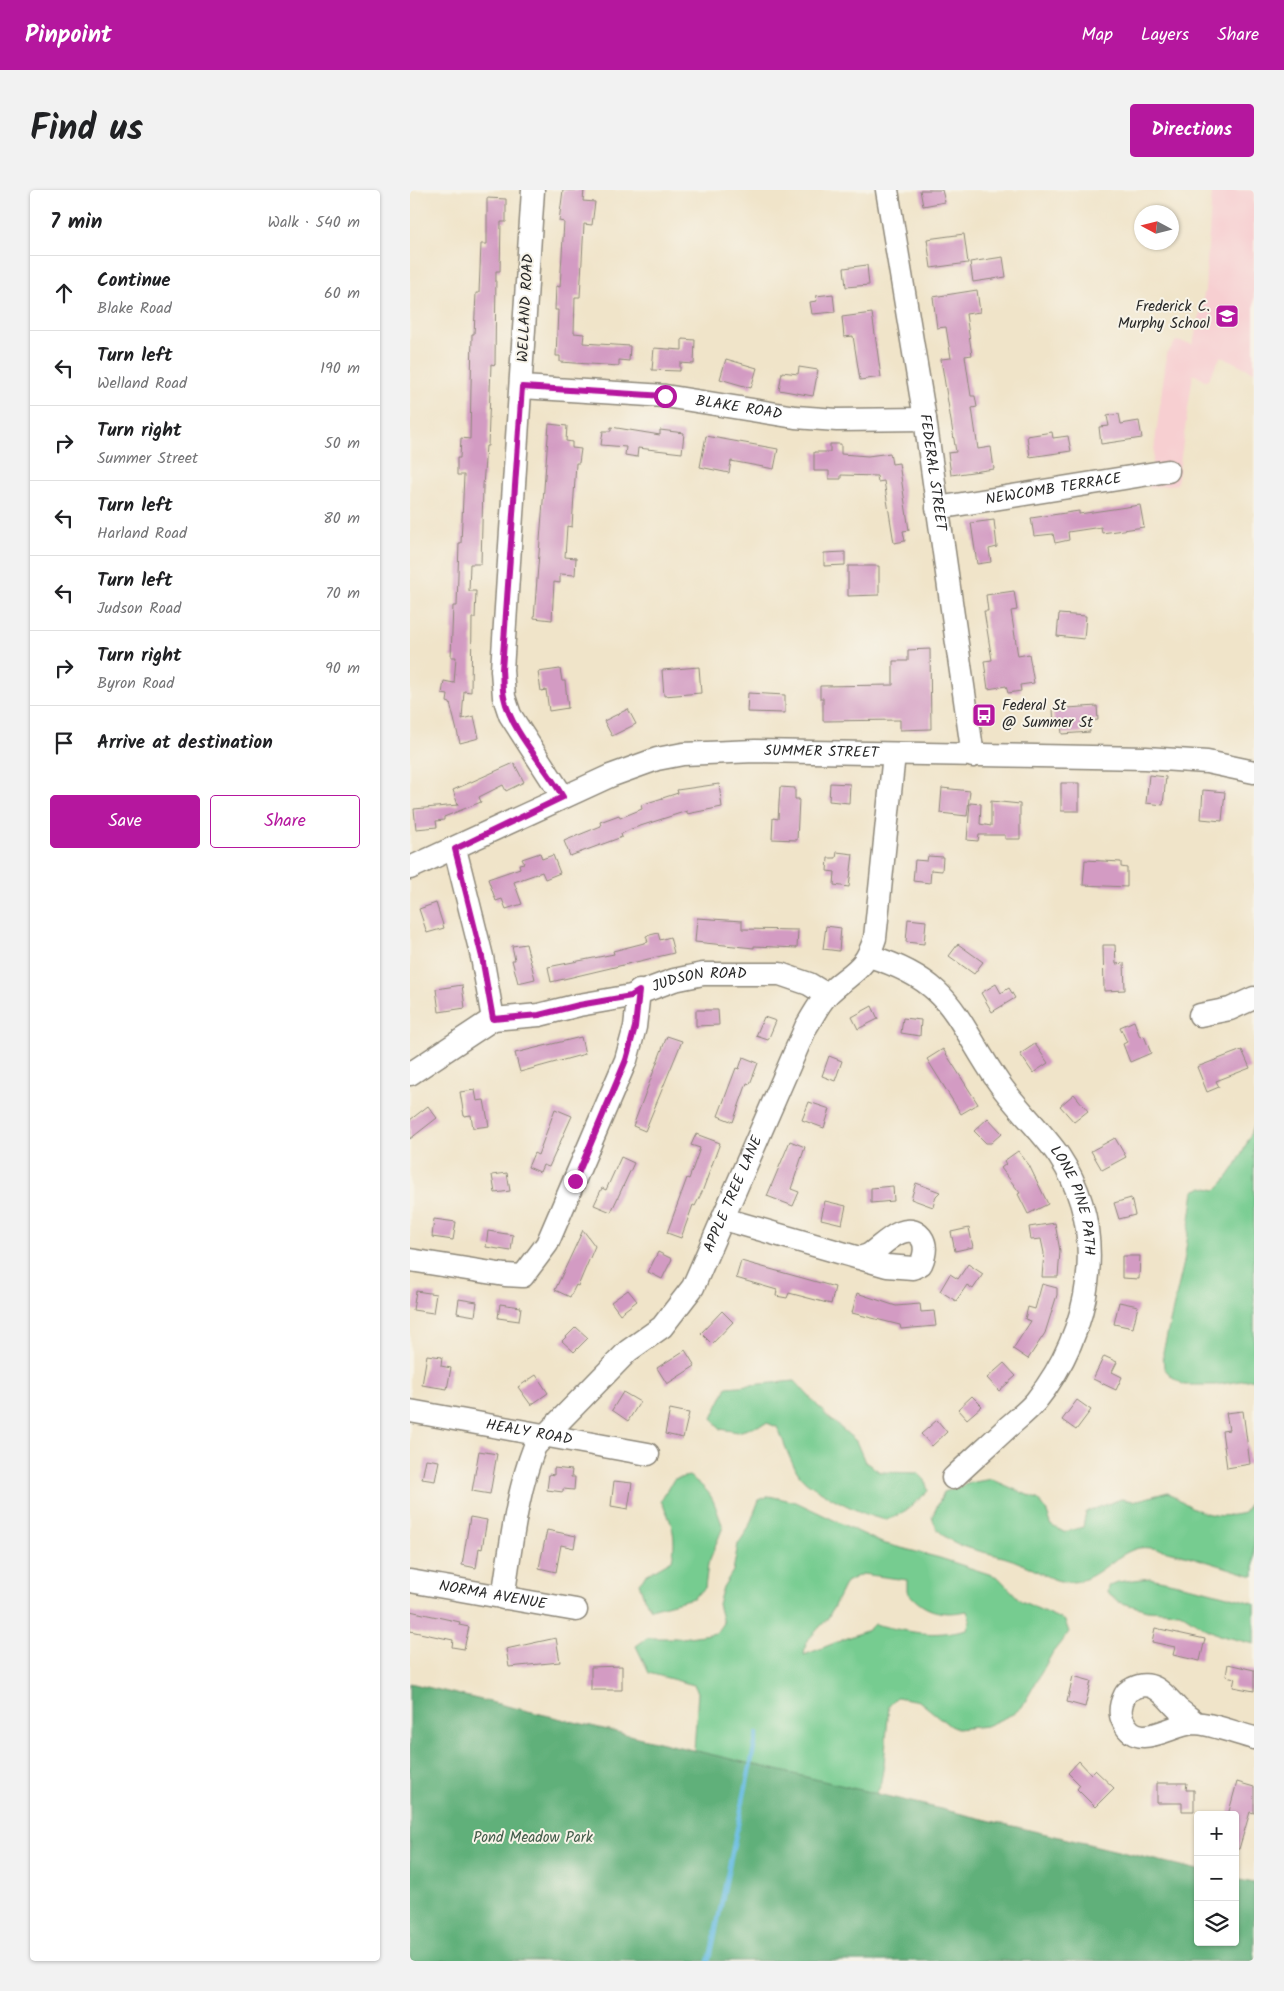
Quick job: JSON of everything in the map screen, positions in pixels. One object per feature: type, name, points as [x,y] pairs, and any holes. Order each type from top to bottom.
[{"type":"street","name":"WELLAND ROAD","points":[[534,190],[502,670],[504,697],[510,715],[520,733],[551,775],[563,797]]},
{"type":"street","name":"FEDERAL STREET","points":[[887,190],[924,419],[972,756]]},
{"type":"street","name":"BLAKE ROAD","points":[[522,387],[665,396],[763,412],[829,420],[924,419]]},
{"type":"street","name":"NEWCOMB TERRACE","points":[[937,508],[1168,471]]},
{"type":"street","name":"SUMMER STREET","points":[[410,868],[634,766],[683,754],[755,751],[1177,759],[1207,762],[1254,772]]},
{"type":"street","name":"APPLE TREE LANE","points":[[503,1598],[528,1465],[535,1446],[628,1352],[662,1327],[693,1287],[806,1027],[827,995],[860,968],[869,956],[875,938],[894,754]]},
{"type":"street","points":[[455,849],[482,957],[493,1019]]},
{"type":"street","name":"LONE PINE PATH","points":[[869,956],[904,968],[922,979],[940,993],[957,1013],[1007,1094],[1059,1156],[1078,1198],[1087,1232],[1090,1258],[1089,1284],[1081,1315],[1066,1355],[1054,1376],[1034,1403],[953,1478]]},
{"type":"street","name":"JUDSON ROAD","points":[[410,1074],[493,1019],[539,1015],[579,1005],[631,996],[639,991],[703,974],[780,974],[809,984],[827,995]]},
{"type":"street","points":[[410,1260],[522,1276],[532,1265],[547,1244],[626,1060],[635,1027],[639,991]]},
{"type":"street","points":[[1200,1015],[1230,1009],[1254,998]]},
{"type":"street","points":[[724,1219],[859,1258]]},
{"type":"street","name":"HEALY ROAD","points":[[410,1412],[648,1454]]},
{"type":"street","name":"NORMA AVENUE","points":[[410,1581],[576,1610]]},
{"type":"street","points":[[1196,1723],[1254,1738]]},
{"type":"shaded area","name":"Frederick C. Murphy School","points":[[1212,190],[1254,190],[1254,372],[1221,356],[1207,381],[1193,374],[1177,484],[1149,488],[1167,352],[1176,341],[1193,344],[1205,290]]},
{"type":"green space","points":[[1254,1126],[1254,1379],[1215,1385],[1184,1385],[1171,1376],[1164,1368],[1163,1352],[1184,1262],[1194,1191],[1203,1187],[1216,1190],[1223,1183],[1239,1160]]},
{"type":"green space","points":[[795,1381],[827,1416],[856,1441],[865,1462],[880,1472],[918,1473],[925,1480],[928,1491],[910,1508],[894,1517],[881,1519],[870,1516],[821,1492],[805,1481],[792,1462],[777,1427],[767,1423],[738,1432],[720,1429],[712,1418],[727,1387]]},
{"type":"green space","points":[[689,1476],[704,1488],[712,1498],[723,1527],[708,1564],[705,1588],[693,1598],[651,1609],[644,1598],[639,1583],[646,1575],[672,1560],[674,1544],[672,1529],[661,1501],[674,1479]]},
{"type":"green space","points":[[991,1479],[1039,1500],[1046,1510],[1052,1526],[1064,1532],[1083,1527],[1086,1512],[1121,1499],[1134,1501],[1168,1492],[1195,1509],[1212,1515],[1222,1516],[1244,1513],[1254,1498],[1254,1576],[1196,1558],[1162,1550],[1139,1548],[1122,1555],[1090,1577],[1065,1582],[1052,1579],[1005,1557],[959,1544],[943,1535],[936,1527],[932,1517],[944,1492],[970,1483]]},
{"type":"green space","points":[[769,1496],[796,1502],[882,1543],[940,1558],[998,1577],[1021,1601],[1065,1621],[1069,1632],[1053,1652],[1022,1707],[1013,1714],[986,1726],[957,1729],[950,1726],[919,1701],[897,1697],[889,1705],[880,1787],[867,1808],[410,1849],[693,1765],[698,1692],[694,1685],[649,1673],[636,1646],[647,1638],[682,1638],[716,1633],[723,1623],[718,1604],[723,1587],[733,1571],[738,1544],[748,1529],[759,1500]],"holes":[[[862,1574],[907,1580],[907,1591],[926,1608],[949,1613],[967,1611],[970,1620],[967,1629],[943,1633],[920,1633],[874,1624],[868,1630],[804,1655],[806,1642],[828,1618],[846,1582]]]},
{"type":"green space","points":[[1150,1578],[1254,1603],[1254,1644],[1219,1635],[1180,1612],[1147,1610],[1119,1602],[1107,1593],[1108,1586],[1118,1582]]},
{"type":"green space","name":"Pond Meadow Park","points":[[410,1683],[1194,1869],[1194,1946],[1239,1946],[1239,1880],[1254,1883],[1254,1961],[410,1961]]},
{"type":"building","points":[[563,190],[584,190],[583,201],[595,202],[592,225],[584,224],[580,297],[575,297],[574,333],[584,334],[583,343],[630,346],[629,361],[619,360],[619,366],[560,362],[560,356],[556,356],[558,310],[555,310],[556,286],[560,287],[564,222],[559,221]]},
{"type":"building","points":[[920,190],[942,190],[945,202],[923,206]]},
{"type":"building","points":[[487,198],[506,199],[506,222],[501,222],[500,271],[496,271],[495,365],[491,364],[488,446],[486,446],[483,486],[481,564],[470,564],[469,591],[476,591],[475,618],[472,618],[471,692],[464,691],[462,719],[474,716],[479,738],[460,743],[450,703],[447,702],[448,695],[442,694],[444,681],[454,683],[456,657],[451,657],[453,606],[457,606],[464,475],[457,475],[457,458],[460,458],[461,438],[470,439],[472,334],[474,334],[476,293],[479,293],[481,244],[487,244]]},
{"type":"building","points":[[964,234],[968,263],[931,268],[927,239]]},
{"type":"building","points":[[1003,257],[1006,277],[973,282],[970,262]]},
{"type":"building","points":[[867,265],[869,285],[846,287],[844,268]]},
{"type":"building","points":[[977,290],[980,312],[966,314],[972,355],[965,356],[971,396],[975,396],[977,407],[972,408],[978,449],[991,447],[994,469],[951,475],[948,453],[956,452],[941,359],[951,358],[946,327],[937,328],[933,297]]},
{"type":"building","points":[[833,294],[835,312],[812,314],[810,302],[817,301],[816,296]]},
{"type":"building","points":[[872,313],[881,377],[860,380],[853,336],[844,337],[842,317]]},
{"type":"building","points":[[682,339],[695,340],[694,364],[680,363],[680,371],[652,370],[654,348],[682,350]]},
{"type":"building","points":[[726,359],[757,368],[751,388],[720,379]]},
{"type":"building","points":[[799,367],[818,370],[813,396],[779,390],[782,372],[798,374]]},
{"type":"building","points":[[1119,414],[1121,424],[1139,421],[1142,438],[1101,444],[1099,427],[1109,426],[1107,416]]},
{"type":"building","points":[[549,424],[567,426],[566,441],[572,442],[572,448],[581,449],[579,463],[576,463],[572,527],[567,526],[565,557],[576,558],[575,575],[560,574],[560,583],[554,582],[552,620],[534,618]]},
{"type":"building","points":[[611,427],[660,435],[660,430],[684,433],[682,453],[638,448],[637,457],[625,455],[626,447],[601,445],[603,431],[611,431]]},
{"type":"building","points":[[1052,432],[1053,438],[1068,436],[1071,451],[1030,457],[1027,436]]},
{"type":"building","points":[[706,436],[778,449],[774,469],[731,461],[729,473],[700,467]]},
{"type":"building","points":[[830,444],[841,444],[841,454],[868,456],[890,453],[892,464],[899,463],[909,530],[903,531],[905,541],[894,543],[884,481],[878,482],[877,476],[841,475],[841,479],[829,479],[829,471],[814,471],[814,452],[830,452]]},
{"type":"building","points":[[1140,505],[1144,527],[1102,533],[1101,527],[1068,532],[1069,540],[1055,543],[1053,534],[1034,536],[1031,518],[1079,511],[1079,514]]},
{"type":"building","points":[[994,520],[997,547],[989,549],[991,562],[977,564],[971,523]]},
{"type":"building","points":[[845,552],[845,565],[824,566],[824,553]]},
{"type":"building","points":[[848,566],[879,566],[879,595],[848,596]]},
{"type":"building","points":[[1014,591],[1017,610],[1011,611],[1018,656],[1029,654],[1034,683],[1020,685],[1021,691],[1008,693],[1006,686],[988,689],[984,661],[992,660],[984,611],[988,611],[986,595]]},
{"type":"building","points":[[1059,614],[1086,616],[1084,639],[1057,636]]},
{"type":"building","points":[[930,649],[931,729],[900,730],[900,720],[823,721],[823,698],[820,698],[820,686],[893,685],[893,661],[908,661],[908,650]]},
{"type":"building","points":[[699,667],[701,693],[664,696],[662,670]]},
{"type":"building","points":[[560,669],[562,681],[565,681],[568,708],[549,711],[546,690],[541,691],[538,672]]},
{"type":"building","points":[[748,693],[785,695],[785,713],[747,712]]},
{"type":"building","points":[[1097,706],[1098,720],[1089,721],[1090,732],[1062,734],[1061,723],[1054,724],[1053,709]]},
{"type":"building","points":[[628,709],[636,724],[612,736],[604,721]]},
{"type":"building","points":[[514,763],[524,782],[506,791],[503,785],[479,797],[481,802],[444,817],[444,820],[436,821],[437,827],[416,829],[414,809],[458,805],[453,790]]},
{"type":"building","points":[[1149,775],[1166,777],[1163,805],[1146,803]]},
{"type":"building","points":[[830,783],[850,784],[849,803],[829,801]]},
{"type":"building","points":[[1061,783],[1079,783],[1079,811],[1061,811]]},
{"type":"building","points":[[719,784],[722,807],[687,814],[687,811],[631,829],[621,834],[622,837],[570,856],[564,841],[601,826],[600,822],[619,815],[620,818],[642,809],[641,805],[678,793],[677,790]]},
{"type":"building","points":[[780,787],[795,788],[795,799],[799,799],[797,840],[772,839],[773,818],[778,819]]},
{"type":"building","points":[[942,788],[970,791],[967,816],[940,813]]},
{"type":"building","points":[[1203,790],[1225,792],[1222,821],[1201,819]]},
{"type":"building","points":[[991,801],[1020,804],[1020,839],[1005,839],[1005,835],[979,835],[978,841],[967,840],[970,803],[981,804],[980,824],[991,826]]},
{"type":"building","points":[[837,852],[853,854],[849,887],[834,885],[835,872],[827,871],[828,858],[836,858]]},
{"type":"building","points":[[540,853],[542,859],[553,855],[560,873],[545,879],[542,872],[514,882],[522,904],[506,909],[502,899],[496,901],[488,879],[520,868],[519,864],[524,863],[522,859]]},
{"type":"building","points":[[928,856],[943,857],[942,871],[931,870],[930,883],[913,881],[915,860],[927,861]]},
{"type":"building","points":[[1085,860],[1121,862],[1121,867],[1127,868],[1127,887],[1083,885]]},
{"type":"building","points":[[436,903],[444,928],[427,933],[419,909]]},
{"type":"building","points":[[697,918],[742,921],[742,929],[798,930],[797,948],[754,946],[754,948],[695,942]]},
{"type":"building","points":[[908,919],[926,921],[924,944],[906,942]]},
{"type":"building","points":[[826,926],[841,928],[839,951],[823,949]]},
{"type":"building","points":[[658,933],[660,940],[670,937],[674,953],[551,982],[548,967],[614,954],[613,951],[648,942],[646,936]]},
{"type":"building","points":[[526,944],[535,979],[518,983],[512,960],[515,960],[512,946]]},
{"type":"building","points":[[958,944],[983,962],[974,974],[949,956]]},
{"type":"building","points":[[1103,945],[1115,945],[1116,964],[1124,963],[1125,990],[1104,991]]},
{"type":"building","points":[[996,984],[1001,993],[1009,988],[1015,998],[992,1012],[981,993]]},
{"type":"building","points":[[462,985],[465,1008],[439,1012],[436,989]]},
{"type":"building","points":[[872,1006],[878,1019],[858,1029],[852,1017]]},
{"type":"building","points":[[696,1010],[718,1010],[719,1025],[696,1026]]},
{"type":"building","points":[[764,1017],[776,1021],[768,1040],[756,1036]]},
{"type":"building","points":[[903,1018],[921,1020],[920,1036],[901,1033]]},
{"type":"building","points":[[1134,1021],[1140,1037],[1144,1036],[1151,1053],[1130,1062],[1123,1044],[1127,1042],[1120,1027]]},
{"type":"building","points":[[667,1036],[682,1041],[645,1131],[633,1126]]},
{"type":"building","points":[[581,1037],[585,1054],[520,1072],[515,1053]]},
{"type":"building","points":[[1035,1044],[1048,1063],[1033,1073],[1020,1054]]},
{"type":"building","points":[[943,1049],[978,1104],[961,1114],[927,1059]]},
{"type":"building","points":[[1242,1050],[1250,1068],[1216,1081],[1219,1087],[1207,1092],[1197,1067]]},
{"type":"building","points":[[829,1056],[842,1061],[835,1081],[822,1076]]},
{"type":"building","points":[[743,1057],[758,1063],[750,1084],[747,1083],[733,1122],[718,1116],[736,1068],[739,1069]]},
{"type":"building","points":[[475,1090],[477,1101],[484,1100],[489,1126],[473,1128],[471,1115],[464,1116],[460,1092]]},
{"type":"building","points":[[1074,1094],[1088,1111],[1074,1122],[1060,1106]]},
{"type":"building","points":[[809,1102],[830,1109],[824,1128],[802,1120]]},
{"type":"building","points":[[428,1106],[437,1118],[410,1139],[410,1120]]},
{"type":"building","points":[[555,1109],[572,1116],[549,1167],[543,1165],[540,1172],[528,1167],[534,1153],[538,1155]]},
{"type":"building","points":[[988,1118],[1002,1133],[991,1143],[986,1143],[974,1131]]},
{"type":"building","points":[[696,1134],[720,1143],[702,1192],[695,1206],[693,1205],[681,1238],[667,1233],[700,1148],[691,1145]]},
{"type":"building","points":[[1115,1138],[1126,1157],[1102,1170],[1091,1151]]},
{"type":"building","points":[[790,1141],[805,1147],[791,1189],[799,1192],[793,1206],[767,1196]]},
{"type":"building","points":[[1018,1151],[1029,1165],[1048,1204],[1028,1214],[1018,1194],[1020,1193],[1001,1168],[1006,1164],[1004,1161]]},
{"type":"building","points":[[621,1157],[634,1163],[611,1212],[594,1205],[602,1188],[606,1190]]},
{"type":"building","points":[[507,1173],[510,1191],[495,1193],[492,1175]]},
{"type":"building","points":[[916,1183],[940,1192],[936,1196],[933,1207],[911,1199]]},
{"type":"building","points":[[893,1186],[894,1201],[871,1203],[871,1188]]},
{"type":"building","points":[[1131,1198],[1135,1215],[1119,1219],[1114,1203]]},
{"type":"building","points":[[825,1201],[846,1206],[842,1224],[821,1219]]},
{"type":"building","points":[[434,1219],[456,1222],[453,1240],[432,1237]]},
{"type":"building","points":[[1055,1223],[1060,1251],[1058,1277],[1042,1277],[1044,1253],[1041,1239],[1031,1240],[1029,1227]]},
{"type":"building","points":[[969,1228],[973,1247],[955,1251],[951,1232]]},
{"type":"building","points":[[583,1230],[595,1246],[578,1286],[576,1285],[570,1297],[555,1290]]},
{"type":"building","points":[[488,1231],[513,1235],[511,1251],[486,1247]]},
{"type":"building","points":[[658,1252],[672,1259],[662,1279],[648,1272]]},
{"type":"building","points":[[1122,1256],[1140,1256],[1139,1279],[1122,1278]]},
{"type":"building","points":[[741,1261],[835,1287],[831,1304],[789,1293],[787,1298],[776,1296],[777,1290],[736,1278]]},
{"type":"building","points":[[968,1264],[983,1274],[973,1289],[967,1285],[956,1301],[940,1291],[950,1274],[958,1279]]},
{"type":"building","points":[[1042,1284],[1057,1288],[1057,1295],[1045,1333],[1028,1359],[1013,1349],[1031,1321],[1025,1319],[1028,1307],[1035,1309]]},
{"type":"building","points":[[628,1290],[637,1301],[620,1314],[611,1302]]},
{"type":"building","points":[[416,1291],[436,1294],[433,1313],[413,1310]]},
{"type":"building","points":[[857,1293],[896,1306],[920,1304],[921,1312],[934,1311],[936,1326],[901,1329],[900,1325],[852,1313]]},
{"type":"building","points":[[459,1299],[477,1302],[475,1316],[457,1313]]},
{"type":"building","points":[[1119,1302],[1138,1306],[1133,1328],[1114,1324]]},
{"type":"building","points":[[500,1304],[521,1307],[519,1321],[498,1318]]},
{"type":"building","points":[[722,1311],[733,1322],[712,1344],[701,1333]]},
{"type":"building","points":[[576,1327],[588,1338],[574,1352],[562,1341]]},
{"type":"building","points":[[685,1350],[695,1366],[667,1384],[657,1368]]},
{"type":"building","points":[[427,1355],[442,1357],[441,1366],[451,1368],[447,1389],[422,1385]]},
{"type":"building","points":[[1104,1356],[1117,1362],[1112,1372],[1122,1377],[1116,1390],[1093,1379]]},
{"type":"building","points":[[1004,1363],[1016,1376],[999,1391],[987,1378]]},
{"type":"building","points":[[536,1375],[548,1393],[531,1405],[518,1387]]},
{"type":"building","points":[[623,1392],[640,1402],[628,1421],[612,1410]]},
{"type":"building","points":[[972,1396],[982,1406],[967,1419],[958,1409]]},
{"type":"building","points":[[1077,1400],[1091,1410],[1076,1430],[1062,1420]]},
{"type":"building","points":[[670,1409],[689,1413],[683,1438],[665,1434]]},
{"type":"building","points":[[1243,1411],[1250,1464],[1227,1468],[1222,1431],[1229,1430],[1226,1413]]},
{"type":"building","points":[[937,1420],[947,1432],[932,1446],[921,1434]]},
{"type":"building","points":[[479,1451],[497,1454],[490,1494],[472,1491]]},
{"type":"building","points":[[426,1459],[439,1461],[435,1481],[422,1479]]},
{"type":"building","points":[[554,1468],[572,1470],[571,1477],[575,1477],[574,1490],[563,1489],[563,1492],[547,1490],[549,1474],[554,1475]]},
{"type":"building","points":[[614,1481],[632,1483],[628,1509],[611,1506]]},
{"type":"building","points":[[470,1517],[487,1520],[482,1549],[479,1548],[476,1568],[462,1565]]},
{"type":"building","points":[[547,1530],[576,1536],[574,1548],[561,1545],[556,1572],[539,1568]]},
{"type":"building","points":[[410,1611],[460,1622],[459,1625],[469,1627],[464,1649],[452,1647],[453,1640],[410,1631]]},
{"type":"building","points":[[1155,1628],[1205,1639],[1200,1661],[1173,1655],[1175,1647],[1152,1642]]},
{"type":"building","points":[[556,1638],[560,1662],[509,1667],[506,1649]]},
{"type":"building","points":[[1228,1664],[1254,1670],[1254,1691],[1233,1687],[1235,1678],[1226,1676]]},
{"type":"building","points":[[622,1666],[622,1690],[591,1690],[591,1667]]},
{"type":"building","points":[[1073,1676],[1091,1681],[1085,1707],[1067,1702]]},
{"type":"building","points":[[1079,1761],[1091,1774],[1095,1770],[1114,1788],[1095,1807],[1077,1789],[1080,1785],[1068,1773]]},
{"type":"building","points":[[1237,1782],[1254,1787],[1254,1813],[1250,1812],[1239,1849],[1239,1811],[1229,1811]]},
{"type":"building","points":[[1157,1783],[1187,1783],[1186,1790],[1194,1790],[1194,1811],[1182,1811],[1182,1803],[1157,1803]]},
{"type":"waterway","points":[[708,1961],[757,1734]]},
{"type":"place","name":"Frederick C. Murphy School","points":[[1227,316]]},
{"type":"place","name":"Federal St @ Summer St","points":[[984,715]]},
{"type":"route","points":[[575,1181],[626,1060],[635,1027],[639,991],[631,996],[579,1005],[539,1015],[493,1019],[489,988],[455,849],[563,797],[551,775],[520,733],[510,715],[504,697],[502,670],[522,387],[665,396]]}]
